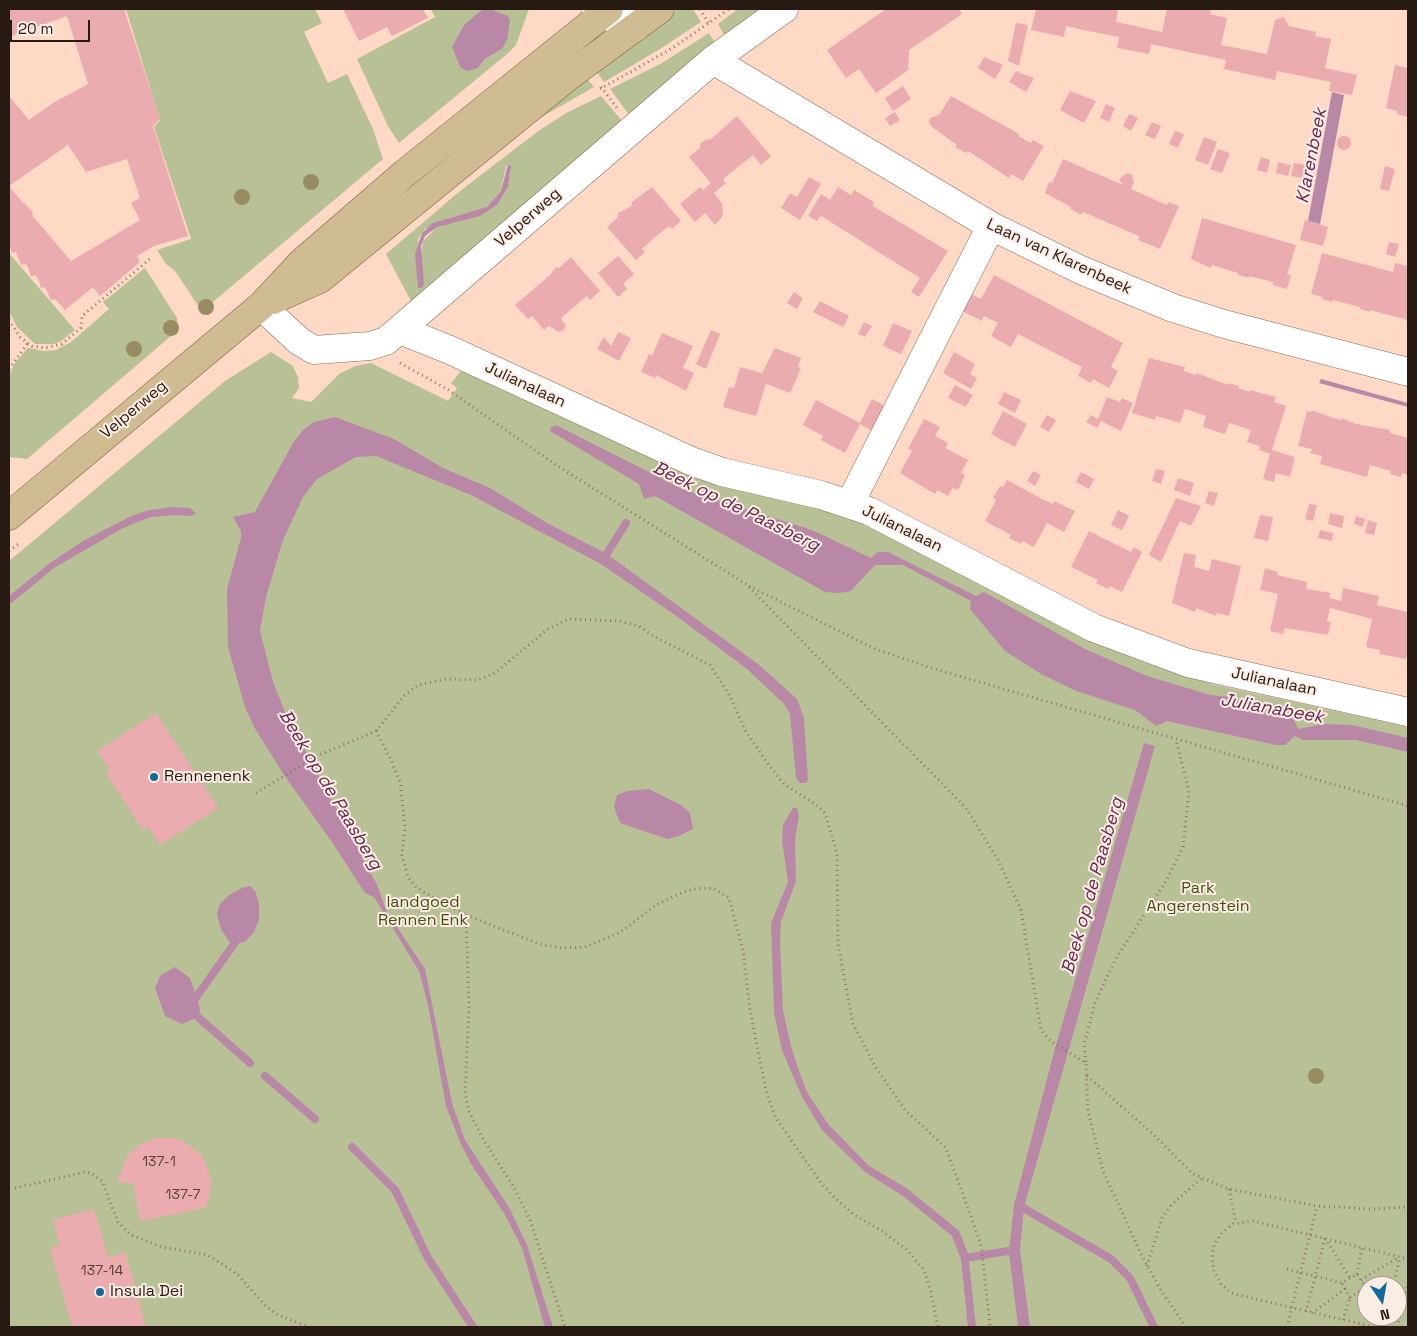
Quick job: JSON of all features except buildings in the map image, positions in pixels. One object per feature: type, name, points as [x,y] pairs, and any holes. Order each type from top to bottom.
[{"type":"main road","name":"Velperweg","points":[[261,306],[320,279],[562,82],[634,18],[660,9]]},
{"type":"main road","name":"Velperweg","points":[[12,506],[261,306],[302,262],[602,10]]},
{"type":"street","name":"Velperweg","points":[[261,306],[299,341],[314,350],[370,346],[386,341],[588,165],[713,60],[784,9]]},
{"type":"street","points":[[602,10],[634,18]]},
{"type":"street","name":"Laan van Klarenbeek","points":[[713,60],[991,226],[1081,270],[1174,308],[1224,324],[1408,372]]},
{"type":"street","points":[[850,503],[991,226]]},
{"type":"street","name":"Julianalaan","points":[[400,330],[459,354],[691,460],[722,472],[850,503],[921,537],[1094,628],[1188,663],[1408,712]]},
{"type":"path","points":[[700,9],[710,24]]},
{"type":"path","points":[[602,88],[671,49],[710,24],[728,9]]},
{"type":"path","points":[[9,320],[14,330],[28,343],[44,348],[55,347],[69,339],[81,328],[82,316],[150,259]]},
{"type":"path","points":[[9,369],[28,343]]},
{"type":"path","points":[[370,346],[447,389],[556,465],[746,584],[873,648],[931,668],[1408,806]]},
{"type":"path","points":[[746,584],[966,808],[998,860],[1021,910],[1041,1030],[1052,1042],[1086,1063]]},
{"type":"path","points":[[256,792],[276,782],[319,755],[376,731],[404,696],[418,685],[446,679],[478,680],[495,673],[548,629],[569,619],[620,622],[640,626],[655,637],[710,665],[730,696],[745,730],[773,770],[784,784],[815,804],[825,813],[837,853],[838,944],[853,1024],[875,1066],[905,1110],[946,1148],[981,1244],[990,1327]]},
{"type":"path","points":[[376,731],[400,782],[405,825],[402,854],[408,877],[417,888],[466,915],[539,944],[562,948],[577,948],[603,942],[619,933],[656,905],[693,889],[714,888],[729,898],[743,950],[750,1010],[762,1070],[776,1118],[821,1183],[834,1198],[852,1214],[907,1250],[924,1270],[931,1292],[938,1327]]},
{"type":"path","points":[[1176,740],[1189,791],[1182,847],[1166,881],[1115,960],[1094,1003],[1084,1045],[1091,1131],[1103,1171],[1147,1266],[1186,1327]]},
{"type":"path","points":[[466,915],[469,1006],[465,1094],[469,1111],[483,1138],[515,1189],[530,1220],[565,1327]]},
{"type":"path","points":[[1086,1076],[1153,1134],[1193,1174],[1229,1189],[1317,1206],[1371,1209],[1408,1207]]},
{"type":"path","points":[[15,1188],[85,1172],[91,1173],[102,1181],[118,1222],[131,1235],[162,1248],[208,1255],[237,1274],[266,1306],[278,1315],[309,1327]]},
{"type":"path","points":[[1147,1266],[1162,1218],[1178,1198],[1202,1178]]},
{"type":"path","points":[[1229,1189],[1236,1223]]},
{"type":"path","points":[[1287,1327],[1317,1206]]},
{"type":"path","points":[[1374,1327],[1238,1295],[1226,1288],[1217,1278],[1212,1258],[1214,1245],[1222,1233],[1236,1223],[1260,1221],[1408,1259]]},
{"type":"path","points":[[1306,1312],[1324,1238]]},
{"type":"path","points":[[1324,1238],[1350,1278]]},
{"type":"path","points":[[1342,1283],[1357,1274],[1362,1248]]},
{"type":"path","points":[[1368,1276],[1400,1257]]},
{"type":"path","points":[[1395,1276],[1400,1257]]},
{"type":"path","points":[[1287,1270],[1342,1283],[1350,1297]]},
{"type":"path","points":[[1397,1327],[1408,1286]]},
{"type":"path","points":[[1312,1313],[1346,1289]]},
{"type":"path","points":[[1343,1320],[1350,1297],[1357,1292]]},
{"type":"green space","points":[[126,9],[315,9],[322,23],[304,32],[328,83],[347,74],[373,129],[383,159],[208,306],[198,305],[175,271],[166,264],[157,250],[191,239],[154,127],[160,120]]},
{"type":"green space","points":[[431,9],[529,9],[516,45],[399,143],[388,126],[357,59],[435,17]],"holes":[[[456,41],[502,49],[485,59],[478,68],[460,67],[452,47]]]},
{"type":"green space","points":[[678,9],[693,9],[701,22],[604,82],[593,67]]},
{"type":"green space","points":[[738,9],[766,9],[726,38],[718,24]]},
{"type":"green space","points":[[709,33],[717,46],[630,116],[610,89],[662,63]]},
{"type":"green space","points":[[585,76],[594,87],[526,126]]},
{"type":"green space","points":[[601,96],[623,122],[413,305],[386,254],[460,191],[537,132],[566,113]],"holes":[[[510,164],[510,175],[497,205],[437,227],[423,241],[421,256],[418,239],[425,229],[450,218],[473,213],[487,207],[501,191],[506,166]]]},
{"type":"green space","points":[[9,253],[75,330],[61,341],[54,344],[35,344],[17,327],[9,311]]},
{"type":"green space","points":[[145,268],[177,318],[178,330],[27,459],[9,457],[9,377],[14,364],[28,348],[44,351],[56,350],[71,342],[109,309],[103,302]]},
{"type":"green space","name":"landgoed Rennen Enk","points":[[271,352],[293,366],[298,377],[299,388],[292,398],[311,402],[339,374],[355,366],[371,363],[448,401],[457,388],[451,383],[461,371],[652,458],[855,519],[1083,637],[1143,662],[1212,684],[1408,727],[1408,1327],[9,1327],[9,561],[225,381]]},
{"type":"water","points":[[482,10],[492,10],[508,16],[510,20],[507,40],[502,49],[485,59],[478,68],[467,71],[460,67],[452,47],[464,25]]},
{"type":"water","points":[[1332,92],[1344,95],[1320,224],[1308,221]]},
{"type":"water","points":[[508,164],[511,166],[508,187],[497,205],[480,216],[437,227],[425,236],[421,246],[424,284],[422,288],[418,288],[415,254],[422,233],[433,223],[487,207],[501,191]]},
{"type":"water","points":[[1321,379],[1408,403],[1408,407],[1319,383]]},
{"type":"water","points":[[335,417],[394,439],[443,468],[490,488],[547,523],[607,554],[758,664],[797,699],[804,718],[808,780],[806,783],[800,783],[796,778],[790,714],[784,704],[747,669],[675,615],[601,564],[471,495],[376,456],[356,457],[317,479],[303,497],[283,540],[266,597],[260,631],[273,682],[285,712],[377,885],[387,912],[425,969],[452,1103],[465,1140],[510,1209],[527,1245],[553,1327],[546,1327],[544,1324],[522,1248],[504,1213],[471,1164],[446,1106],[428,1005],[419,971],[374,897],[365,893],[332,842],[284,775],[254,727],[245,707],[228,647],[227,589],[241,538],[241,531],[233,517],[255,512],[293,443],[303,430],[314,422]]},
{"type":"water","name":"Beek op de Paasberg","points":[[556,425],[684,490],[812,530],[871,558],[878,552],[888,552],[976,596],[984,592],[1085,649],[1147,676],[1210,695],[1231,697],[1232,695],[1254,707],[1287,715],[1294,720],[1298,729],[1324,724],[1352,725],[1408,738],[1408,752],[1356,740],[1303,740],[1295,736],[1285,745],[1276,745],[1167,721],[1156,726],[1135,710],[1076,691],[1041,674],[1005,651],[970,609],[971,601],[903,565],[875,565],[851,591],[839,593],[825,592],[655,496],[644,499],[639,484],[550,431],[551,427]]},
{"type":"water","points":[[174,507],[190,508],[196,513],[192,516],[151,517],[123,528],[54,568],[9,605],[9,596],[50,563],[83,541],[131,516],[149,510]]},
{"type":"water","points":[[1144,743],[1155,746],[1024,1207],[1020,1250],[1030,1327],[1018,1327],[1009,1252],[1014,1205],[1054,1052]]},
{"type":"water","points":[[649,789],[681,805],[690,813],[693,829],[679,836],[667,839],[620,823],[614,807],[617,795],[628,791]]},
{"type":"water","points":[[793,808],[797,808],[799,816],[795,839],[796,881],[781,922],[780,941],[783,1011],[799,1071],[807,1092],[828,1124],[869,1166],[908,1189],[959,1231],[968,1253],[976,1327],[968,1327],[961,1259],[952,1236],[903,1196],[865,1172],[822,1130],[802,1097],[782,1050],[774,1013],[771,923],[788,882],[782,841],[783,825]]},
{"type":"water","points":[[250,886],[255,891],[259,904],[259,919],[254,932],[245,942],[234,944],[228,940],[220,927],[217,913],[220,904],[229,895]]},
{"type":"water","points":[[175,967],[190,978],[200,1008],[198,1017],[182,1024],[165,1016],[155,988],[160,976]]},
{"type":"waterway","points":[[603,560],[626,523]]},
{"type":"waterway","points":[[237,934],[234,944],[190,1006],[198,1017],[250,1063]]},
{"type":"waterway","points":[[265,1076],[315,1119]]},
{"type":"waterway","points":[[352,1147],[395,1190],[428,1258],[473,1327]]},
{"type":"waterway","points":[[1018,1205],[1111,1259],[1130,1278],[1154,1327]]},
{"type":"waterway","points":[[965,1258],[1014,1250]]},
{"type":"place","name":"Rennenenk","points":[[154,777]]},
{"type":"place","name":"Insula Dei","points":[[100,1292]]},
{"type":"water label","name":"Klarenbeek","points":[[1312,156]]},
{"type":"water label","name":"Julianabeek","points":[[1272,709]]},
{"type":"park label","name":"Park Angerenstein","points":[[1198,898]]}]
